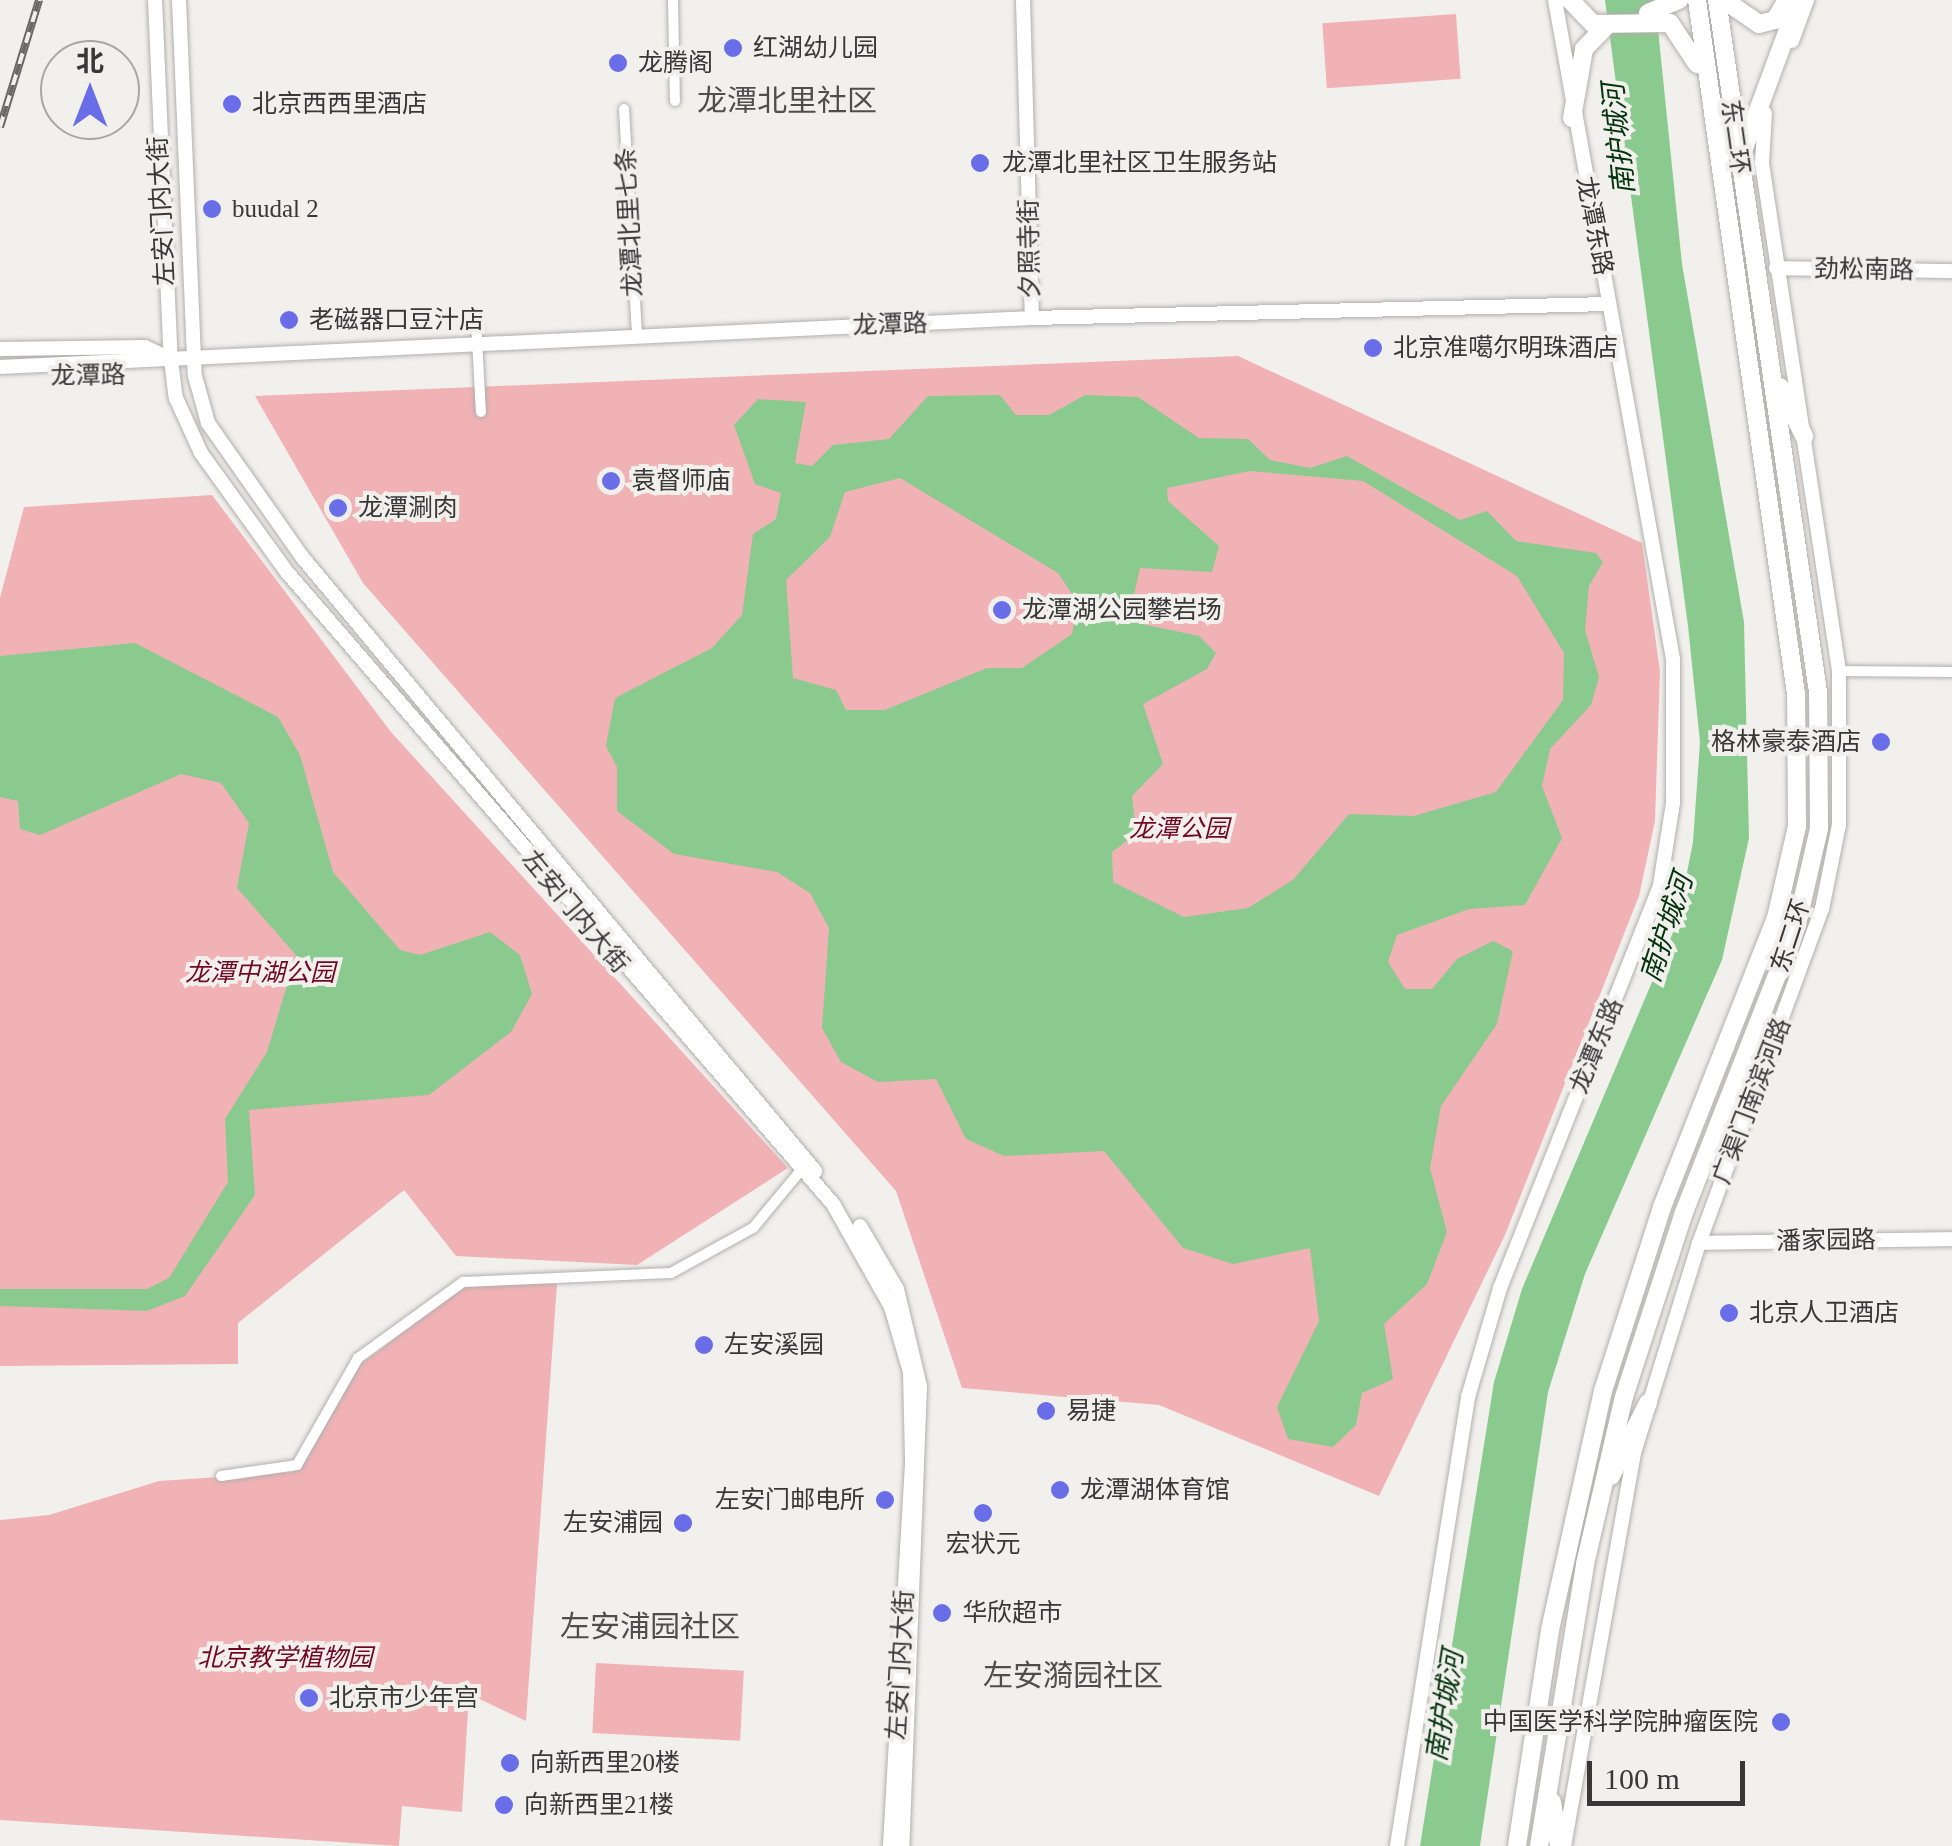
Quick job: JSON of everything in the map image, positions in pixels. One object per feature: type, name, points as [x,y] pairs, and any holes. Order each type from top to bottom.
[{"type":"highway","points":[[1570,0],[1605,22],[1663,16],[1678,0]]},
{"type":"highway","points":[[1581,0],[1605,22]]},
{"type":"highway","name":"东二环","points":[[1517,1846],[1560,1578],[1603,1391],[1662,1208],[1776,918],[1797,826],[1796,694],[1697,0]]},
{"type":"highway","points":[[1721,0],[1759,24],[1776,20],[1787,0]]},
{"type":"highway","name":"东二环","points":[[1539,1846],[1598,1503],[1640,1346],[1798,924],[1819,830],[1818,692],[1740,172],[1721,0]]},
{"type":"highway","points":[[1740,172],[1750,114],[1799,0]]},
{"type":"highway","points":[[1663,16],[1686,36],[1707,82]]},
{"type":"highway","points":[[1572,118],[1584,49],[1605,22]]},
{"type":"highway","points":[[1771,371],[1804,436]]},
{"type":"highway","points":[[1598,1503],[1648,1403]]},
{"type":"highway","points":[[1549,1782],[1562,1846]]},
{"type":"street","name":"左安门内大街","points":[[155,0],[171,360],[176,398],[201,452],[286,571],[875,1246],[918,1354],[924,1466],[902,1846]]},
{"type":"street","name":"左安门内大街","points":[[179,0],[194,358],[208,423],[268,513],[805,1166],[862,1244],[910,1372],[890,1846]]},
{"type":"street","points":[[672,0],[675,101]]},
{"type":"street","name":"夕照寺街","points":[[1023,0],[1032,318]]},
{"type":"street","name":"龙潭东路","points":[[1397,1846],[1468,1397],[1500,1288],[1660,885],[1673,803],[1674,659],[1572,118],[1555,0]]},
{"type":"street","name":"广渠门南滨河路","points":[[1562,1846],[1600,1620],[1648,1403],[1700,1243],[1832,870],[1844,772],[1839,671],[1776,268],[1762,126],[1807,0]]},
{"type":"street","name":"龙潭北里七条","points":[[624,109],[637,336]]},
{"type":"street","name":"劲松南路","points":[[1776,268],[1952,271]]},
{"type":"street","name":"龙潭路","points":[[0,367],[1032,318],[1609,304]]},
{"type":"street","points":[[476,322],[482,412]]},
{"type":"street","name":"龙潭路","points":[[0,349],[145,347],[171,360]]},
{"type":"street","name":"龙潭路","points":[[0,358],[171,360]]},
{"type":"street","name":"龙潭路","points":[[0,377],[147,376],[171,360]]},
{"type":"street","points":[[1839,671],[1952,672]]},
{"type":"street","points":[[220,1476],[297,1465],[358,1358],[462,1282],[671,1273],[754,1228],[805,1166]]},
{"type":"street","name":"潘家园路","points":[[1700,1243],[1952,1239]]},
{"type":"green space","points":[[1456,14],[1461,79],[1327,88],[1322,23]]},
{"type":"green space","name":"龙潭公园","points":[[1238,356],[1642,543],[1660,671],[1655,821],[1639,896],[1505,1235],[1379,1496],[1159,1405],[962,1388],[896,1191],[363,583],[255,396]]},
{"type":"green space","name":"龙潭中湖公园","points":[[212,495],[391,732],[788,1168],[637,1265],[456,1256],[404,1190],[238,1323],[238,1364],[0,1366],[0,598],[24,507]]},
{"type":"green space","name":"北京教学植物园","points":[[493,1281],[557,1284],[526,1721],[469,1694],[462,1812],[402,1806],[399,1846],[0,1820],[0,1520],[49,1515],[159,1481],[293,1472],[361,1364],[464,1287]]},
{"type":"green space","points":[[596,1663],[744,1671],[740,1741],[592,1733]]},
{"type":"water","name":"南护城河","points":[[1605,0],[1655,0],[1682,264],[1744,622],[1749,838],[1722,960],[1585,1274],[1548,1392],[1480,1846],[1420,1846],[1494,1382],[1522,1289],[1677,923],[1693,842],[1700,742],[1688,626]]},
{"type":"water","points":[[1000,395],[1016,415],[1049,415],[1085,395],[1138,397],[1199,438],[1248,439],[1270,460],[1310,468],[1347,456],[1460,520],[1487,511],[1516,541],[1596,553],[1603,562],[1589,586],[1585,630],[1599,677],[1591,705],[1550,749],[1542,786],[1562,838],[1525,905],[1469,909],[1397,935],[1388,962],[1405,989],[1432,989],[1457,959],[1493,941],[1513,951],[1497,1024],[1441,1106],[1430,1168],[1447,1232],[1427,1284],[1384,1324],[1393,1379],[1362,1393],[1356,1425],[1333,1447],[1288,1439],[1277,1407],[1319,1321],[1310,1248],[1233,1264],[1183,1248],[1104,1151],[1004,1156],[966,1139],[936,1079],[878,1082],[841,1062],[822,1028],[829,928],[810,893],[777,872],[674,854],[617,811],[617,767],[606,746],[615,698],[712,648],[742,615],[753,534],[776,519],[781,493],[755,484],[734,425],[758,399],[806,402],[795,463],[812,466],[833,445],[889,439],[928,396]],"holes":[[[1250,471],[1363,481],[1517,576],[1564,653],[1563,700],[1496,792],[1414,816],[1349,814],[1293,880],[1248,908],[1184,917],[1113,882],[1112,852],[1136,834],[1132,796],[1163,764],[1143,704],[1207,669],[1216,653],[1199,636],[1128,621],[1140,568],[1212,572],[1219,546],[1168,501],[1167,488]],[[900,478],[1058,573],[1078,603],[1072,634],[1022,668],[987,668],[885,710],[846,710],[836,690],[793,678],[786,580],[830,537],[845,492]]]},
{"type":"water","points":[[135,643],[278,717],[300,755],[333,872],[400,950],[420,955],[490,932],[520,955],[532,994],[511,1032],[429,1095],[249,1110],[255,1195],[185,1296],[147,1311],[0,1306],[0,1289],[147,1289],[169,1278],[228,1182],[225,1119],[267,1052],[296,955],[237,888],[249,823],[221,783],[181,774],[40,835],[20,829],[18,801],[0,797],[0,656]]},
{"type":"railway","points":[[0,127],[39,0]]},
{"type":"place","name":"红湖幼儿园","points":[[733,48]]},
{"type":"place","name":"龙腾阁","points":[[618,63]]},
{"type":"place","name":"北京西西里酒店","points":[[232,104]]},
{"type":"place","name":"龙潭北里社区卫生服务站","points":[[980,163]]},
{"type":"place","name":"buudal 2","points":[[212,209]]},
{"type":"place","name":"老磁器口豆汁店","points":[[289,320]]},
{"type":"place","name":"北京准噶尔明珠酒店","points":[[1373,348]]},
{"type":"place","name":"袁督师庙","points":[[611,481]]},
{"type":"place","name":"龙潭涮肉","points":[[338,508]]},
{"type":"place","name":"龙潭湖公园攀岩场","points":[[1002,610]]},
{"type":"place","name":"格林豪泰酒店","points":[[1881,742]]},
{"type":"place","name":"北京人卫酒店","points":[[1729,1313]]},
{"type":"place","name":"左安溪园","points":[[704,1345]]},
{"type":"place","name":"易捷","points":[[1046,1411]]},
{"type":"place","name":"龙潭湖体育馆","points":[[1060,1490]]},
{"type":"place","name":"左安门邮电所","points":[[885,1500]]},
{"type":"place","name":"宏状元","points":[[983,1513]]},
{"type":"place","name":"左安浦园","points":[[683,1523]]},
{"type":"place","name":"华欣超市","points":[[942,1613]]},
{"type":"place","name":"北京市少年宫","points":[[309,1698]]},
{"type":"place","name":"中国医学科学院肿瘤医院","points":[[1781,1722]]},
{"type":"place","name":"向新西里20楼","points":[[510,1763]]},
{"type":"place","name":"向新西里21楼","points":[[504,1805]]},
{"type":"district","name":"龙潭北里社区","points":[[787,101]]},
{"type":"district","name":"左安浦园社区","points":[[650,1627]]},
{"type":"district","name":"左安漪园社区","points":[[1073,1676]]}]
